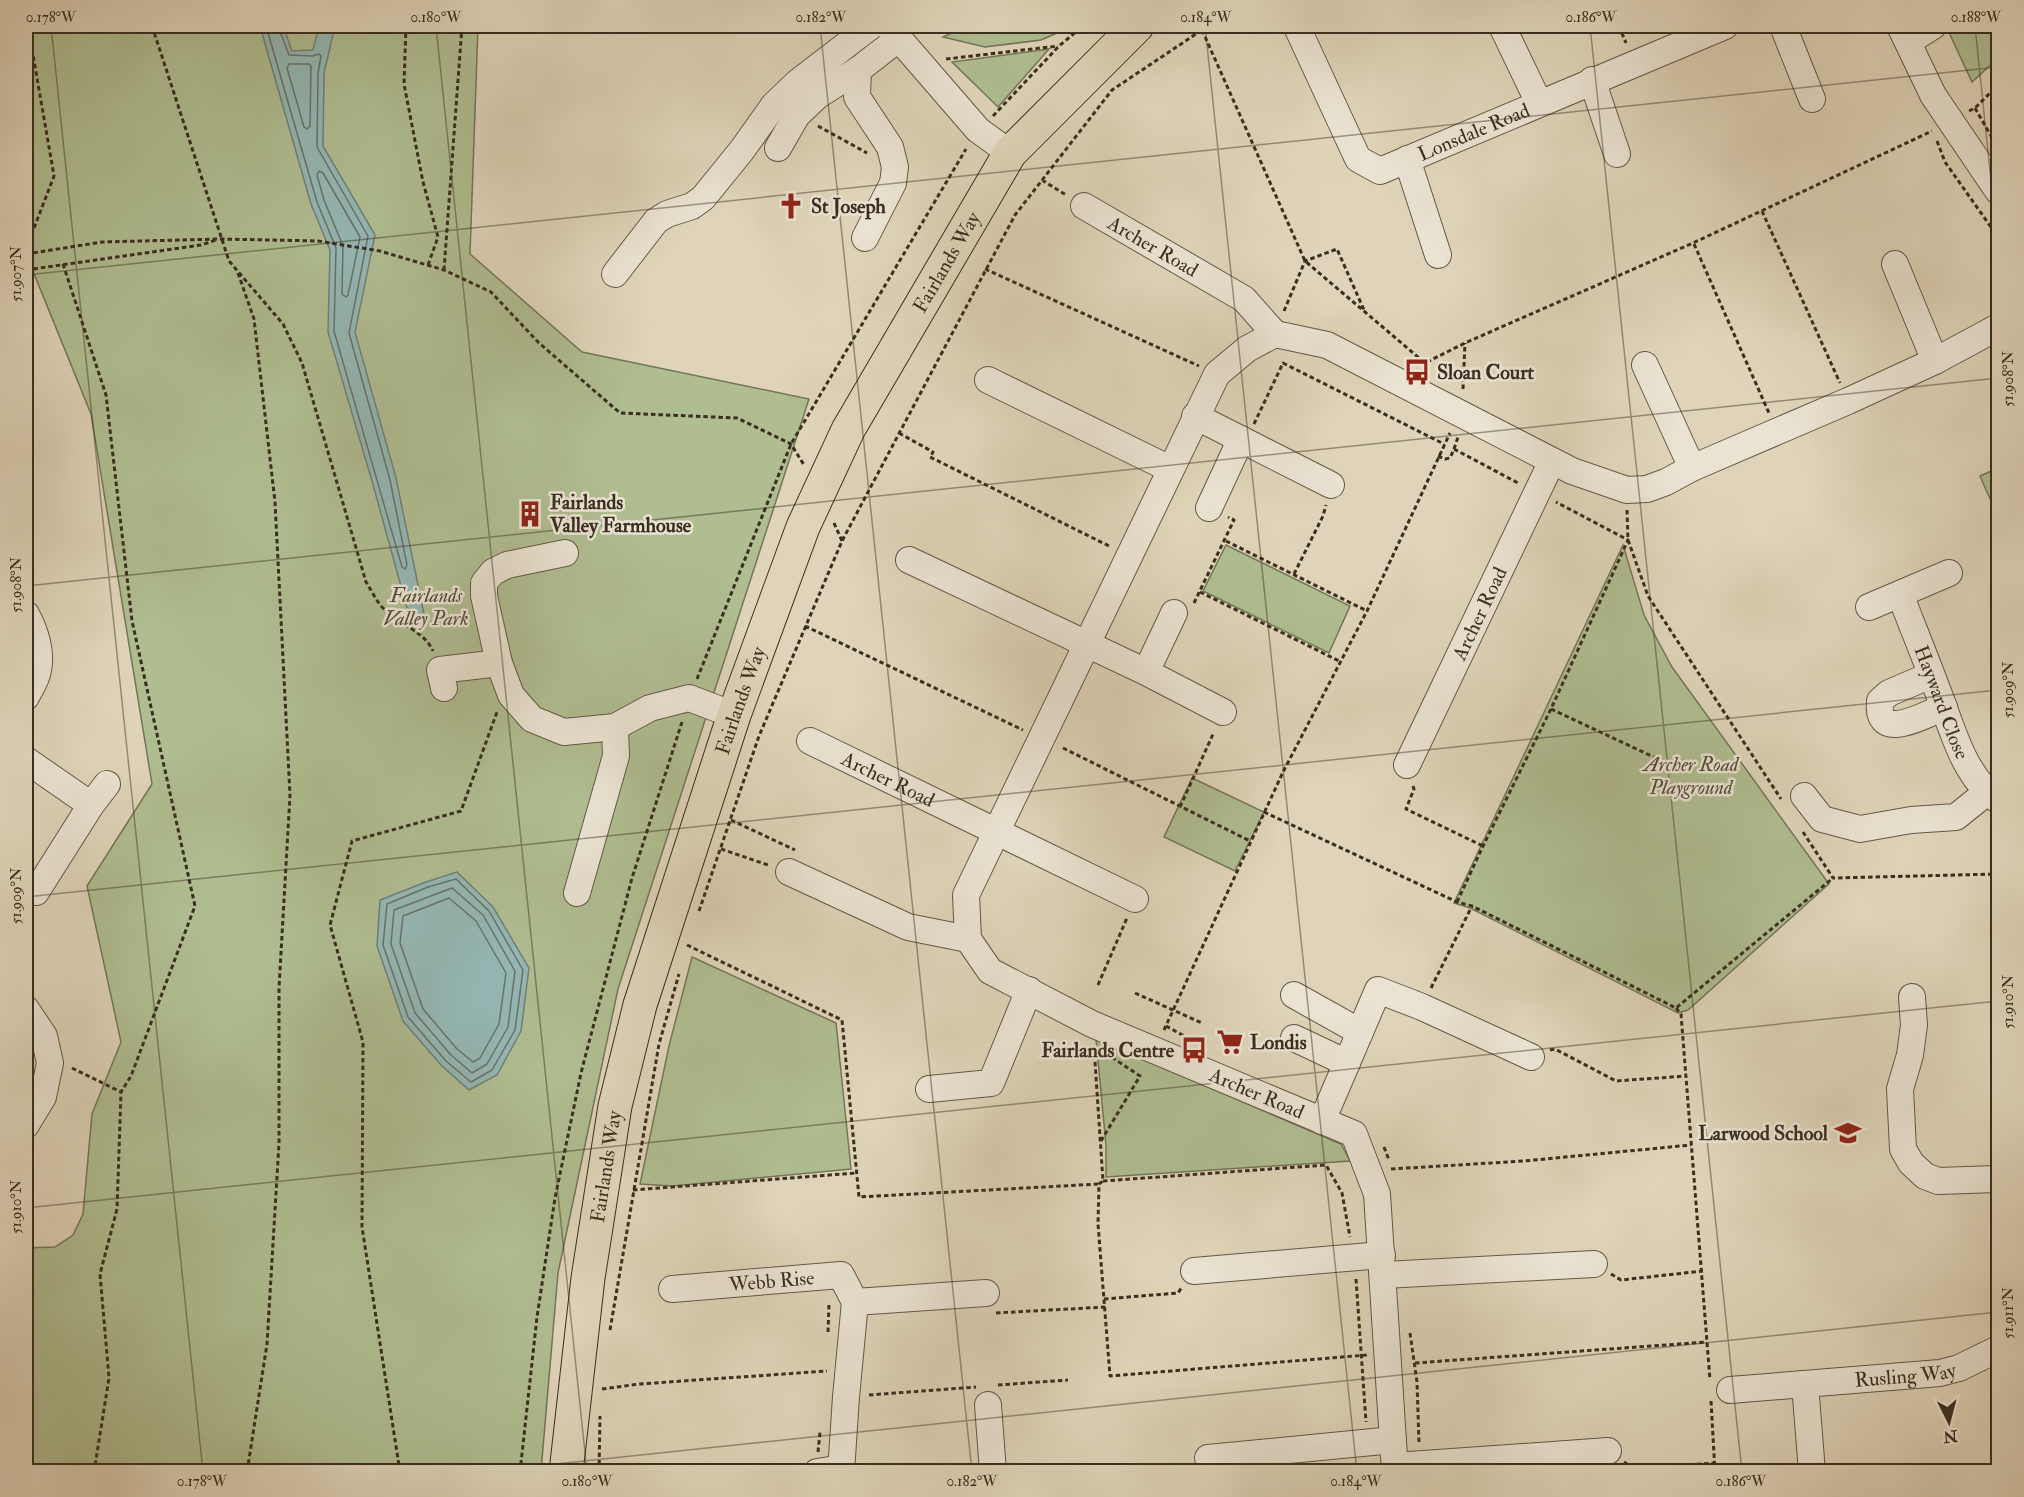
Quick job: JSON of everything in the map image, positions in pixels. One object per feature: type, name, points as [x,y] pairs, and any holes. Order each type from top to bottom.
[{"type":"main road","name":"Fairlands Way","points":[[566,1472],[588,1278],[615,1106],[640,1005],[734,715],[803,527],[848,430],[1010,153],[1137,26]]},
{"type":"street","points":[[615,274],[656,221],[667,214],[692,206],[703,198],[742,150],[774,105],[790,89],[871,26]]},
{"type":"street","name":"Lonsdale Road","points":[[1502,26],[1539,104]]},
{"type":"street","name":"Lonsdale Road","points":[[1297,27],[1358,159],[1380,171],[1725,26]]},
{"type":"street","points":[[1783,26],[1812,99]]},
{"type":"street","points":[[1933,26],[1904,34],[1933,95],[1998,191]]},
{"type":"street","points":[[778,148],[797,115],[817,96],[858,70],[892,32],[978,130],[1010,153]]},
{"type":"street","points":[[858,70],[857,97],[890,147],[895,167],[892,183],[865,238]]},
{"type":"street","points":[[1592,80],[1617,154]]},
{"type":"street","name":"Lonsdale Road","points":[[1407,159],[1438,255]]},
{"type":"street","name":"Archer Road","points":[[1084,206],[1244,299],[1275,334]]},
{"type":"street","points":[[1895,264],[1935,361]]},
{"type":"street","points":[[789,872],[908,927],[968,939],[966,895],[1217,374],[1247,349],[1275,334],[1327,345],[1552,462],[1627,490],[1647,489],[1848,401],[1935,361],[1998,327]]},
{"type":"street","points":[[1646,366],[1692,468]]},
{"type":"street","points":[[988,380],[1170,469]]},
{"type":"street","points":[[1196,416],[1331,485]]},
{"type":"street","points":[[1209,508],[1243,440]]},
{"type":"street","name":"Archer Road","points":[[1407,765],[1552,462]]},
{"type":"street","points":[[565,553],[507,566],[493,572],[484,583],[483,596],[503,674],[511,695],[532,719],[564,732],[615,727],[650,708],[689,698],[734,715]]},
{"type":"street","points":[[909,560],[1146,672],[1223,712]]},
{"type":"street","points":[[1869,607],[1949,573]]},
{"type":"street","name":"Hayward Close","points":[[1900,594],[1960,749],[1975,776],[1993,796]]},
{"type":"street","points":[[1146,672],[1174,613]]},
{"type":"street","points":[[26,614],[39,648],[39,660],[38,671],[26,696]]},
{"type":"street","points":[[442,679],[503,674]]},
{"type":"street","points":[[1931,675],[1889,693],[1880,701],[1879,711],[1882,719],[1890,724],[1900,724],[1944,706]]},
{"type":"street","points":[[577,893],[616,756],[615,727]]},
{"type":"street","name":"Archer Road","points":[[810,741],[1135,899]]},
{"type":"street","points":[[26,760],[91,806]]},
{"type":"street","points":[[36,892],[107,784]]},
{"type":"street","points":[[1793,798],[1822,819],[1860,829],[1911,820],[1956,817],[1993,796]]},
{"type":"street","name":"Archer Road","points":[[968,939],[990,971],[1092,1024],[1354,1134],[1377,1194],[1383,1265],[1397,1360],[1394,1440],[1403,1467]]},
{"type":"street","points":[[929,1089],[991,1083],[1029,990]]},
{"type":"street","name":"Archer Road","points":[[1322,1121],[1378,990],[1422,1007],[1531,1057]]},
{"type":"street","points":[[1294,995],[1360,1032]]},
{"type":"street","points":[[1912,997],[1914,1025],[1910,1054],[1900,1089],[1903,1149],[1911,1163],[1925,1176],[1938,1181],[1998,1179]]},
{"type":"street","points":[[26,1009],[44,1036],[50,1063],[43,1097],[26,1125]]},
{"type":"street","points":[[1294,1038],[1347,1063]]},
{"type":"street","points":[[1194,1271],[1383,1265],[1594,1264]]},
{"type":"street","name":"Webb Rise","points":[[672,1289],[841,1275],[855,1302]]},
{"type":"street","points":[[829,1468],[846,1397],[855,1302],[986,1293]]},
{"type":"street","name":"Rusling Way","points":[[1717,1391],[1950,1371],[1998,1349]]},
{"type":"street","points":[[1805,1384],[1812,1472]]},
{"type":"street","points":[[990,1392],[993,1472]]},
{"type":"street","points":[[1208,1458],[1394,1440]]},
{"type":"street","points":[[1403,1467],[1608,1450]]},
{"type":"path","points":[[26,276],[28,269],[26,254],[54,176],[28,26]]},
{"type":"path","points":[[152,26],[229,261],[283,324],[302,363],[366,582],[384,610],[431,646],[442,679]]},
{"type":"path","points":[[406,26],[404,84],[423,182],[438,237],[428,266]]},
{"type":"path","points":[[444,270],[462,26]]},
{"type":"path","points":[[807,26],[819,28],[823,26]]},
{"type":"path","points":[[520,1472],[537,1317],[555,1198],[581,1072],[633,878],[689,698],[791,444],[978,130],[1059,46],[1083,26]]},
{"type":"path","points":[[699,913],[759,736],[842,541],[1015,215],[1112,90],[1208,26]]},
{"type":"path","points":[[1202,30],[1305,261],[1425,363],[1465,343],[1694,243],[1932,131]]},
{"type":"path","points":[[946,59],[1059,46]]},
{"type":"path","points":[[1969,111],[1998,85]]},
{"type":"path","points":[[1975,108],[1998,148]]},
{"type":"path","points":[[797,115],[869,155],[882,135]]},
{"type":"path","points":[[1042,180],[1084,206]]},
{"type":"path","points":[[1762,211],[1848,401]]},
{"type":"path","points":[[26,254],[102,242],[221,239],[318,241],[380,251],[444,270],[491,292],[539,343],[620,412],[737,418],[791,444],[805,466]]},
{"type":"path","points":[[28,269],[201,245],[221,239]]},
{"type":"path","points":[[1694,243],[1777,431]]},
{"type":"path","points":[[1275,334],[1305,261],[1337,249],[1364,311]]},
{"type":"path","points":[[63,264],[106,395],[132,621],[195,906],[131,1076],[121,1092],[117,1209],[100,1274],[109,1378],[94,1472]]},
{"type":"path","points":[[985,269],[1217,374]]},
{"type":"path","points":[[238,273],[254,319],[275,502],[290,795],[279,988],[279,1143],[267,1344],[247,1472]]},
{"type":"path","points":[[1462,397],[1465,343]]},
{"type":"path","points":[[1243,440],[1283,363],[1444,444]]},
{"type":"path","points":[[1162,1035],[1283,772],[1367,611],[1451,431],[1458,437],[1454,449]]},
{"type":"path","points":[[899,433],[933,452],[930,457],[1129,555]]},
{"type":"path","points":[[1294,574],[1323,516],[1331,485]]},
{"type":"path","points":[[1627,490],[1628,540],[1648,596],[1793,798]]},
{"type":"path","points":[[1174,613],[1192,606],[1234,520],[1209,508]]},
{"type":"path","points":[[1457,902],[1551,709],[1628,540]]},
{"type":"path","points":[[1225,541],[1367,611]]},
{"type":"path","points":[[1200,592],[1341,662]]},
{"type":"path","points":[[805,626],[1026,731]]},
{"type":"path","points":[[400,1472],[362,1227],[363,1042],[330,925],[352,841],[461,811],[503,674]]},
{"type":"path","points":[[1551,709],[1660,760]]},
{"type":"path","points":[[1180,807],[1223,712]]},
{"type":"path","points":[[1063,748],[1250,841]]},
{"type":"path","points":[[1407,765],[1414,789],[1407,809],[1483,846]]},
{"type":"path","points":[[1264,812],[1457,902],[1472,906],[1676,1008],[1682,1014],[1707,1342],[1717,1391],[1715,1472]]},
{"type":"path","points":[[1801,829],[1833,878]]},
{"type":"path","points":[[722,849],[789,872]]},
{"type":"path","points":[[1676,1008],[1833,878],[1998,874]]},
{"type":"path","points":[[1098,985],[1135,899]]},
{"type":"path","points":[[1422,1007],[1472,906]]},
{"type":"path","points":[[687,945],[842,1020],[859,1197],[1099,1184],[1103,1181],[1092,1024]]},
{"type":"path","points":[[609,1336],[659,1044],[681,967]]},
{"type":"path","points":[[1135,993],[1202,1023]]},
{"type":"path","points":[[1166,1026],[1202,1045]]},
{"type":"path","points":[[1531,1057],[1555,1049],[1616,1081],[1686,1076]]},
{"type":"path","points":[[50,1063],[64,1064],[121,1092]]},
{"type":"path","points":[[1100,1142],[1140,1076],[1125,1066]]},
{"type":"path","points":[[1380,1142],[1387,1150],[1391,1169],[1524,1161],[1691,1145]]},
{"type":"path","points":[[633,1190],[856,1173]]},
{"type":"path","points":[[1099,1184],[1098,1224],[1110,1376],[1707,1342]]},
{"type":"path","points":[[1594,1264],[1621,1280],[1702,1271]]},
{"type":"path","points":[[1104,1299],[1178,1293],[1194,1271]]},
{"type":"path","points":[[828,1335],[830,1276]]},
{"type":"path","points":[[986,1293],[996,1313],[1105,1307]]},
{"type":"path","points":[[1397,1360],[1409,1329]]},
{"type":"path","points":[[1397,1360],[1417,1382],[1403,1467]]},
{"type":"path","points":[[602,1378],[600,1389],[827,1370],[826,1381]]},
{"type":"path","points":[[846,1397],[990,1392],[1068,1380]]},
{"type":"path","points":[[600,1413],[600,1472]]},
{"type":"path","points":[[820,1426],[829,1468]]},
{"type":"path","points":[[1608,1450],[1634,1469],[1715,1463]]},
{"type":"path","points":[[26,1465],[31,1472]]},
{"type":"green space","name":"Fairlands Valley Park","points":[[26,26],[478,26],[470,254],[582,352],[809,399],[618,989],[558,1273],[541,1471],[26,1471],[26,1248],[55,1247],[73,1235],[83,1214],[92,1114],[121,1042],[87,886],[152,784],[91,414],[26,254]]},
{"type":"green space","points":[[966,26],[1069,26],[1041,40],[985,47],[943,37]]},
{"type":"green space","points":[[1946,26],[1998,26],[1998,58],[1972,82]]},
{"type":"green space","points":[[1049,49],[998,107],[952,62]]},
{"type":"green space","points":[[1998,468],[1998,517],[1980,476]]},
{"type":"green space","points":[[1226,545],[1350,606],[1329,653],[1203,591]]},
{"type":"green space","name":"Archer Road Playground","points":[[1623,545],[1644,615],[1672,667],[1829,884],[1688,1010],[1678,1013],[1470,908],[1454,903]]},
{"type":"green space","points":[[1192,778],[1264,812],[1235,871],[1164,837]]},
{"type":"green space","points":[[692,957],[836,1023],[851,1169],[673,1186],[640,1184],[669,1046]]},
{"type":"green space","points":[[1096,1039],[1341,1144],[1350,1161],[1106,1177],[1106,1145]]},
{"type":"water","points":[[260,26],[283,26],[292,51],[313,50],[319,26],[335,26],[324,73],[323,146],[375,235],[355,332],[396,478],[425,619],[407,608],[328,332],[330,250],[311,204]]},
{"type":"water","points":[[457,872],[493,907],[529,968],[521,1031],[497,1075],[469,1090],[441,1065],[403,1021],[377,946],[380,900]]},
{"type":"place","name":"St Joseph","points":[[791,206]]},
{"type":"place","name":"Sloan Court","points":[[1417,372]]},
{"type":"place","name":"Fairlands Valley Farmhouse","points":[[530,514]]},
{"type":"place","name":"Londis","points":[[1230,1042]]},
{"type":"place","name":"Fairlands Centre","points":[[1194,1050]]},
{"type":"place","name":"Larwood School","points":[[1848,1133]]}]
